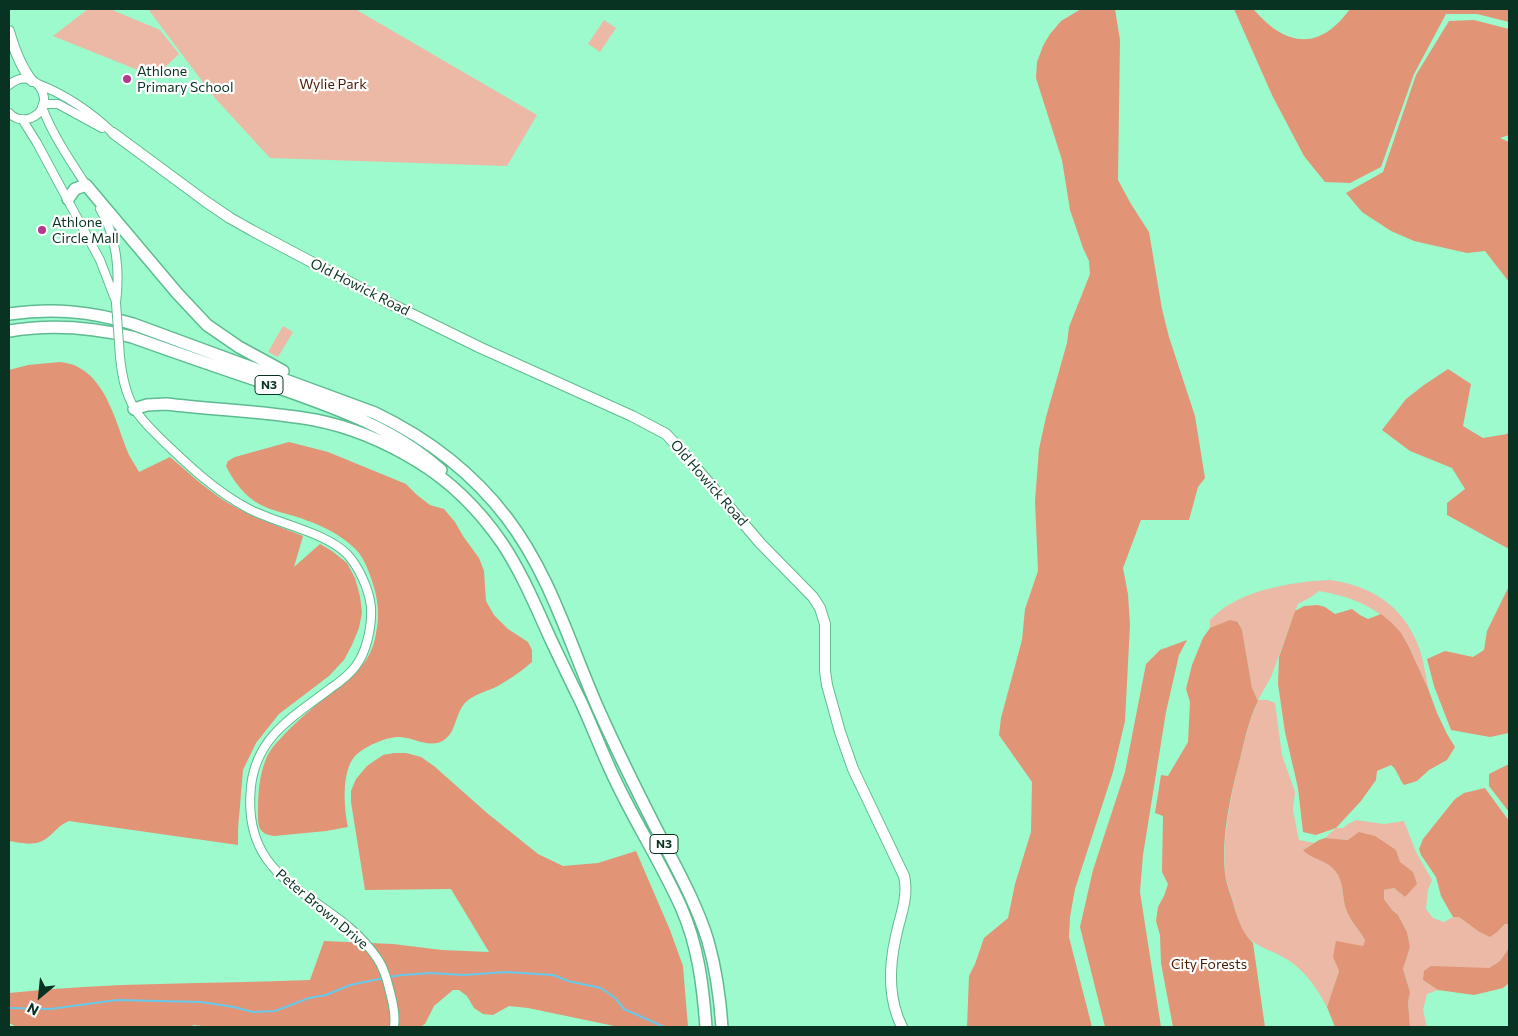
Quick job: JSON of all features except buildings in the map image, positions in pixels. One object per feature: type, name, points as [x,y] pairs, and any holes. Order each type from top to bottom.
[{"type":"highway","points":[[68,199],[75,189],[86,185],[177,293],[207,325],[262,360],[354,404]]},
{"type":"highway","name":"N3","points":[[9,314],[39,310],[71,310],[118,319],[354,404],[393,421],[433,446],[452,460],[486,493],[506,517],[540,568],[599,711],[624,766],[694,905],[708,942],[717,980],[722,1027]]},
{"type":"highway","name":"N3","points":[[9,331],[52,327],[81,328],[107,331],[132,337],[340,410],[388,432],[434,464],[467,498],[515,563],[569,674],[612,772],[682,908],[694,943],[699,966],[704,993],[706,1027]]},
{"type":"highway","points":[[134,409],[147,405],[166,404],[291,416],[335,425],[372,438],[417,461],[467,498]]},
{"type":"main road","points":[[9,31],[17,57],[26,73],[34,82]]},
{"type":"main road","name":"Old Howick Road","points":[[113,133],[228,218],[481,348],[632,416],[666,434],[761,544],[812,597],[823,615],[825,624],[825,671],[840,732],[853,769],[904,876],[906,884],[906,894],[891,965],[893,1001],[896,1015],[902,1027]]},
{"type":"street","points":[[9,85],[21,78],[34,82]]},
{"type":"street","name":"Peter Brown Drive","points":[[34,82],[43,93],[43,105],[48,122],[105,216],[114,239],[120,357],[124,386],[134,409],[140,418],[172,449],[222,492],[249,510],[338,547],[348,555],[361,576],[370,601],[371,616],[364,652],[356,666],[344,678],[287,720],[267,743],[260,754],[251,783],[250,808],[254,832],[268,862],[287,882],[345,924],[378,959],[388,984],[393,1006],[394,1027]]},
{"type":"street","name":"Old Howick Road","points":[[34,82],[63,96],[93,116],[113,133]]},
{"type":"street","name":"Old Howick Road","points":[[43,105],[58,104],[113,133]]},
{"type":"street","points":[[9,115],[22,119],[34,116],[43,105]]},
{"type":"street","name":"Peter Brown Drive","points":[[22,119],[68,199],[100,260],[116,304]]},
{"type":"green space","points":[[88,9],[110,9],[160,30],[179,54],[155,77],[53,36]]},
{"type":"green space","name":"Wylie Park","points":[[148,9],[355,9],[537,115],[507,166],[270,158],[214,97]]},
{"type":"green space","points":[[1081,9],[1115,9],[1120,40],[1118,180],[1149,232],[1162,309],[1169,337],[1195,416],[1205,478],[1198,487],[1189,520],[1141,520],[1123,568],[1128,594],[1130,625],[1125,721],[1113,772],[1075,889],[1070,917],[1069,937],[1092,1027],[967,1027],[969,976],[984,938],[1008,918],[1015,884],[1031,832],[1032,782],[999,735],[1001,718],[1022,640],[1025,609],[1038,571],[1035,501],[1039,449],[1067,343],[1069,327],[1090,274],[1089,261],[1070,210],[1062,160],[1036,78],[1037,62],[1050,34],[1061,21]]},
{"type":"green space","points":[[1234,9],[1253,9],[1276,30],[1298,39],[1318,37],[1335,26],[1350,9],[1509,9],[1509,22],[1477,14],[1446,14],[1414,74],[1381,167],[1350,183],[1325,182],[1304,156],[1272,95]]},
{"type":"green space","points":[[604,20],[616,28],[600,52],[588,44]]},
{"type":"green space","points":[[1474,20],[1509,29],[1509,135],[1500,138],[1509,142],[1509,282],[1485,251],[1467,253],[1414,241],[1391,231],[1362,212],[1346,193],[1383,172],[1416,75],[1449,21]]},
{"type":"green space","points":[[283,326],[293,332],[278,357],[268,352]]},
{"type":"green space","points":[[60,362],[78,367],[97,383],[110,406],[129,455],[139,472],[170,457],[205,487],[228,503],[255,517],[303,536],[294,567],[320,544],[347,563],[355,578],[362,613],[359,628],[344,660],[329,676],[279,714],[256,743],[243,770],[238,845],[69,821],[38,843],[28,844],[9,841],[9,370],[28,365]]},
{"type":"green space","points":[[1448,369],[1471,384],[1463,426],[1483,438],[1507,434],[1509,431],[1509,549],[1447,515],[1447,503],[1465,489],[1452,468],[1410,451],[1382,430],[1406,399]]},
{"type":"green space","points":[[289,442],[328,452],[406,484],[430,505],[444,509],[479,558],[484,571],[486,601],[494,615],[508,629],[528,642],[532,650],[532,662],[494,688],[467,701],[460,710],[451,732],[444,740],[428,743],[400,737],[392,738],[372,745],[357,754],[347,771],[345,810],[348,827],[274,836],[262,831],[258,821],[259,785],[267,756],[274,745],[294,724],[362,666],[372,648],[378,620],[377,600],[371,578],[363,559],[353,546],[320,526],[255,502],[240,489],[226,466],[228,461],[235,457]]},
{"type":"green space","points":[[1330,580],[1360,587],[1373,593],[1386,601],[1406,622],[1420,650],[1429,691],[1408,645],[1391,623],[1358,602],[1346,597],[1319,591],[1298,604],[1271,677],[1258,700],[1268,700],[1275,703],[1282,755],[1295,792],[1293,810],[1299,840],[1314,843],[1304,849],[1335,870],[1341,883],[1347,913],[1365,940],[1363,946],[1333,957],[1339,971],[1327,1007],[1318,991],[1302,971],[1287,960],[1250,939],[1244,933],[1237,917],[1226,879],[1226,832],[1237,770],[1248,727],[1258,701],[1252,688],[1239,622],[1210,628],[1210,620],[1235,601],[1250,595],[1298,583]]},
{"type":"green space","points":[[1509,586],[1509,733],[1490,737],[1451,730],[1434,686],[1427,659],[1445,651],[1473,657],[1484,650],[1487,631]]},
{"type":"green space","points":[[1318,605],[1325,607],[1335,614],[1352,609],[1368,619],[1381,614],[1392,623],[1401,633],[1409,647],[1437,713],[1455,747],[1447,760],[1429,770],[1417,781],[1404,785],[1391,765],[1377,771],[1376,780],[1361,801],[1336,828],[1316,835],[1303,832],[1298,788],[1285,732],[1278,684],[1279,657],[1295,611],[1304,606]]},
{"type":"green space","name":"City Forests","points":[[1230,620],[1238,622],[1242,630],[1252,688],[1258,701],[1252,715],[1236,774],[1225,835],[1224,865],[1226,880],[1239,921],[1253,943],[1265,1027],[1173,1027],[1161,963],[1160,935],[1156,921],[1158,907],[1168,884],[1162,872],[1163,816],[1155,813],[1161,775],[1168,776],[1188,742],[1190,702],[1186,689],[1192,665],[1203,638],[1210,628]]},
{"type":"green space","points":[[1187,640],[1179,655],[1166,712],[1143,855],[1140,892],[1161,1027],[1105,1027],[1080,927],[1093,870],[1125,772],[1146,664],[1160,650]]},
{"type":"green space","points":[[406,753],[421,757],[538,854],[563,866],[598,863],[636,851],[670,930],[683,966],[688,1027],[619,1027],[528,1008],[509,1006],[493,1015],[483,1014],[474,1008],[467,996],[459,990],[453,990],[434,1006],[425,1024],[420,1027],[212,1027],[193,1025],[192,1027],[17,1027],[9,1023],[9,993],[122,985],[310,980],[324,941],[393,944],[442,950],[489,952],[451,889],[365,890],[351,802],[351,791],[356,779],[367,766],[383,755]]},
{"type":"green space","points":[[1509,764],[1509,812],[1489,786],[1489,774]]},
{"type":"green space","points":[[1485,788],[1509,821],[1509,924],[1505,924],[1490,937],[1459,917],[1453,917],[1441,896],[1436,877],[1419,849],[1423,839],[1455,799],[1464,793]]},
{"type":"green space","points":[[1356,820],[1384,824],[1404,821],[1416,852],[1432,880],[1428,890],[1426,909],[1433,918],[1444,922],[1453,917],[1459,917],[1478,931],[1497,932],[1505,924],[1509,924],[1509,948],[1500,961],[1489,968],[1472,968],[1423,980],[1438,990],[1427,994],[1423,1010],[1427,1027],[1410,1027],[1408,1002],[1410,991],[1403,969],[1410,947],[1407,932],[1398,915],[1384,899],[1384,890],[1394,888],[1405,897],[1413,872],[1400,863],[1396,850],[1348,840],[1325,838],[1336,828],[1343,828]]},
{"type":"green space","points":[[1359,832],[1375,836],[1396,850],[1400,862],[1413,872],[1417,884],[1405,897],[1394,888],[1384,890],[1384,899],[1398,915],[1407,932],[1410,947],[1403,969],[1410,992],[1408,1002],[1410,1027],[1335,1027],[1327,1007],[1339,971],[1333,957],[1336,941],[1363,946],[1365,940],[1347,913],[1338,875],[1326,863],[1307,854],[1303,850],[1325,838],[1348,840]]},
{"type":"green space","points":[[1509,948],[1509,983],[1503,988],[1474,995],[1438,990],[1423,980],[1424,971],[1431,966],[1489,968],[1500,961]]},
{"type":"waterway","points":[[389,977],[431,973],[464,975],[506,972],[553,975],[568,981],[601,988],[615,998],[624,1009],[664,1027]]},
{"type":"waterway","points":[[9,1008],[50,1009],[117,1000],[201,1002],[253,1012],[275,1011],[309,998],[326,995],[350,985],[384,978]]},
{"type":"place","name":"Athlone Primary School","points":[[127,79]]},
{"type":"place","name":"Athlone Circle Mall","points":[[42,230]]}]
